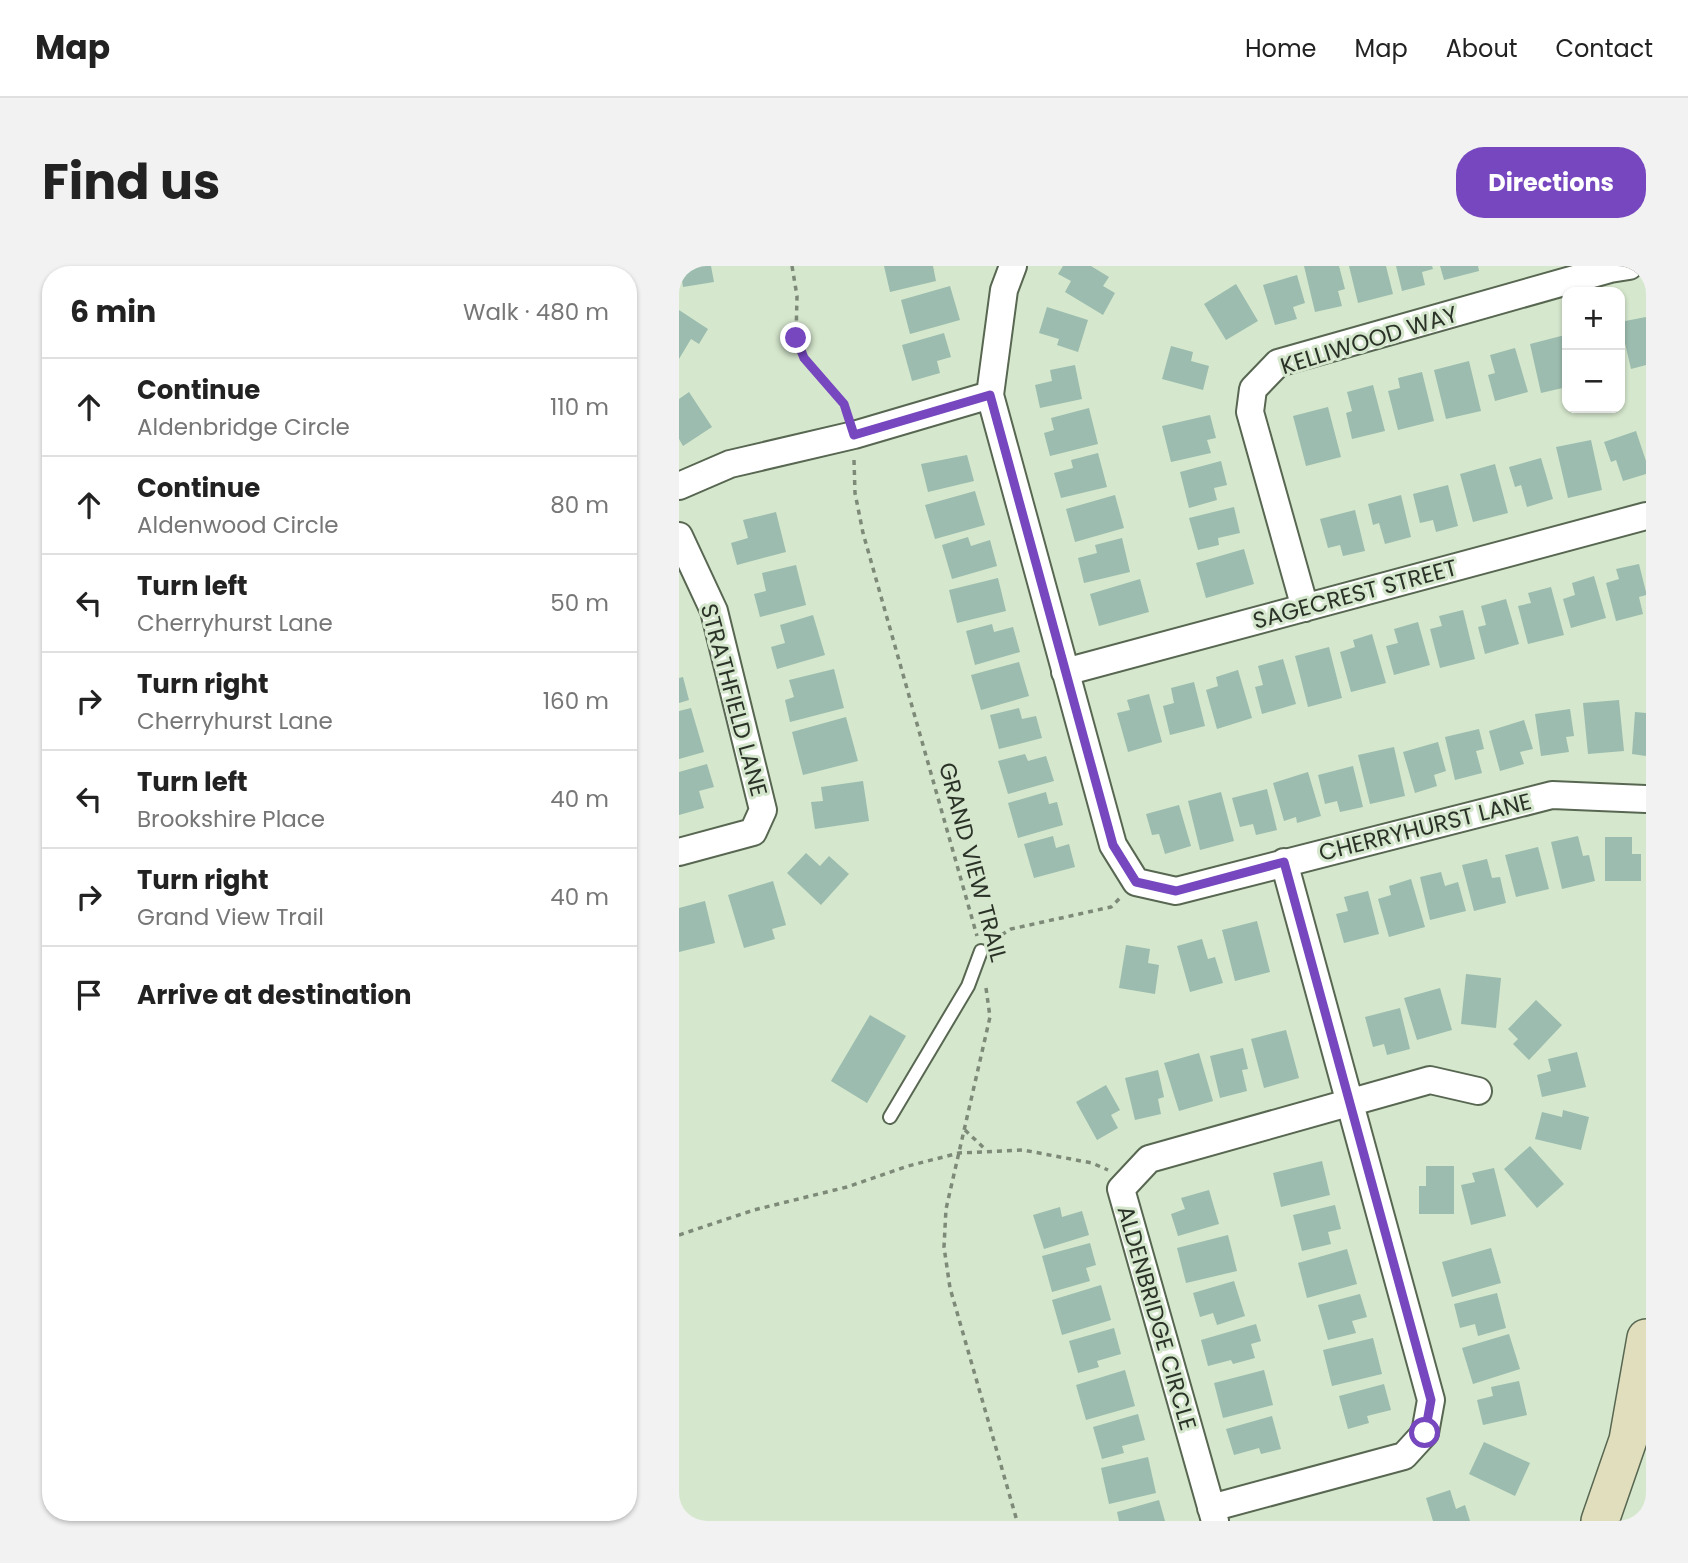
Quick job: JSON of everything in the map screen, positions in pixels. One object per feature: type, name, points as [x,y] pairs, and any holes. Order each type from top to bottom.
[{"type":"main road","points":[[1600,1521],[1628,1440],[1646,1338]]},
{"type":"street","points":[[1013,266],[1004,290],[990,395],[1113,845],[1136,882]]},
{"type":"street","name":"KELLIWOOD WAY","points":[[1305,608],[1250,412],[1253,390],[1278,363],[1616,267]]},
{"type":"street","points":[[679,486],[730,464],[854,435],[990,395]]},
{"type":"street","name":"SAGECREST STREET","points":[[1065,672],[1646,516]]},
{"type":"street","name":"STRATHFIELD LANE","points":[[679,536],[714,611],[763,810],[753,832],[679,852]]},
{"type":"street","name":"CHERRYHURST LANE","points":[[1136,882],[1176,891],[1552,795],[1646,799]]},
{"type":"street","points":[[1284,862],[1348,1103],[1430,1080],[1478,1091]]},
{"type":"street","name":"ALDENBRIDGE CIRCLE","points":[[1348,1103],[1431,1400],[1425,1433],[1404,1456],[1213,1515],[1121,1189],[1149,1159],[1348,1103]]},
{"type":"lane","points":[[890,1117],[968,986],[981,951]]},
{"type":"path","name":"GRAND VIEW TRAIL","points":[[792,266],[797,296],[796,338],[804,358],[844,404],[854,435],[855,493],[863,533],[981,951],[991,1017],[946,1209],[944,1247],[950,1287],[1017,1521]]},
{"type":"path","points":[[981,951],[1011,929],[1111,906],[1136,882]]},
{"type":"path","points":[[965,1130],[987,1150]]},
{"type":"path","points":[[679,1235],[754,1210],[847,1187],[908,1166],[959,1153],[1023,1150],[1092,1163],[1128,1181]]},
{"type":"building","points":[[680,266],[711,266],[714,282],[683,287]]},
{"type":"building","points":[[884,266],[933,266],[936,281],[890,292]]},
{"type":"building","points":[[1063,266],[1091,266],[1109,277],[1103,286],[1115,293],[1103,315],[1065,292],[1071,281],[1058,274]]},
{"type":"building","points":[[1304,266],[1339,266],[1345,289],[1338,291],[1342,306],[1315,312]]},
{"type":"building","points":[[1349,266],[1386,266],[1393,294],[1358,303]]},
{"type":"building","points":[[1396,266],[1432,266],[1433,269],[1422,272],[1425,285],[1402,291]]},
{"type":"building","points":[[1440,266],[1478,266],[1479,271],[1444,280]]},
{"type":"building","points":[[1297,275],[1305,303],[1293,307],[1297,319],[1275,325],[1263,285]]},
{"type":"building","points":[[1236,284],[1258,321],[1226,340],[1204,304]]},
{"type":"building","points":[[950,286],[960,320],[910,334],[901,300]]},
{"type":"building","points":[[1047,307],[1088,320],[1078,352],[1057,345],[1059,339],[1039,333]]},
{"type":"building","points":[[679,310],[708,329],[699,344],[691,339],[679,359]]},
{"type":"building","points":[[1646,317],[1646,365],[1631,369],[1625,343],[1625,321]]},
{"type":"building","points":[[944,333],[951,357],[937,361],[940,373],[912,381],[902,345]]},
{"type":"building","points":[[1562,336],[1562,388],[1541,393],[1530,344]]},
{"type":"building","points":[[1171,346],[1193,352],[1191,361],[1209,366],[1203,390],[1162,379]]},
{"type":"building","points":[[1515,348],[1528,392],[1495,401],[1488,375],[1495,373],[1490,355]]},
{"type":"building","points":[[1469,361],[1481,411],[1446,419],[1434,370]]},
{"type":"building","points":[[1075,365],[1082,399],[1040,408],[1035,385],[1052,381],[1050,370]]},
{"type":"building","points":[[1422,372],[1434,421],[1398,430],[1388,391],[1400,388],[1398,378]]},
{"type":"building","points":[[1373,385],[1385,431],[1352,439],[1346,413],[1352,411],[1347,392]]},
{"type":"building","points":[[689,392],[712,427],[683,446],[679,439],[679,399]]},
{"type":"building","points":[[1328,407],[1341,457],[1306,466],[1293,416]]},
{"type":"building","points":[[1089,408],[1098,444],[1050,456],[1044,433],[1054,430],[1051,418]]},
{"type":"building","points":[[1210,415],[1216,438],[1207,440],[1211,453],[1171,462],[1162,426]]},
{"type":"building","points":[[1636,431],[1646,461],[1646,474],[1623,481],[1616,460],[1611,462],[1604,442]]},
{"type":"building","points":[[1591,440],[1602,490],[1568,498],[1556,447]]},
{"type":"building","points":[[1098,453],[1107,487],[1061,498],[1054,473],[1073,468],[1071,460]]},
{"type":"building","points":[[967,455],[974,481],[928,492],[921,464]]},
{"type":"building","points":[[1541,458],[1553,499],[1527,507],[1521,485],[1515,487],[1509,467]]},
{"type":"building","points":[[1221,461],[1227,485],[1214,488],[1217,500],[1189,508],[1180,472]]},
{"type":"building","points":[[1495,464],[1508,513],[1473,522],[1460,474]]},
{"type":"building","points":[[1448,485],[1458,526],[1436,532],[1433,520],[1420,523],[1413,494]]},
{"type":"building","points":[[975,491],[985,525],[935,539],[925,505]]},
{"type":"building","points":[[1115,495],[1124,528],[1075,542],[1066,509]]},
{"type":"building","points":[[1401,495],[1411,537],[1385,544],[1379,523],[1373,525],[1368,504]]},
{"type":"building","points":[[1234,507],[1240,533],[1218,538],[1219,545],[1198,550],[1189,518]]},
{"type":"building","points":[[1355,510],[1365,551],[1343,556],[1340,545],[1328,548],[1320,519]]},
{"type":"building","points":[[776,512],[786,552],[737,565],[731,543],[748,538],[743,520]]},
{"type":"building","points":[[968,537],[971,546],[990,540],[997,566],[952,579],[942,545]]},
{"type":"building","points":[[1122,538],[1130,572],[1084,583],[1078,558],[1097,553],[1095,545]]},
{"type":"building","points":[[1244,549],[1254,584],[1206,598],[1196,563]]},
{"type":"building","points":[[1639,564],[1646,592],[1646,595],[1639,597],[1643,614],[1616,621],[1606,583],[1619,579],[1616,569]]},
{"type":"building","points":[[796,565],[806,605],[760,617],[754,594],[766,591],[762,573]]},
{"type":"building","points":[[1594,576],[1606,618],[1571,628],[1563,599],[1575,595],[1572,583]]},
{"type":"building","points":[[998,578],[1006,611],[957,623],[949,590]]},
{"type":"building","points":[[1140,579],[1149,612],[1099,626],[1090,594]]},
{"type":"building","points":[[1551,587],[1564,635],[1528,644],[1518,606],[1531,603],[1528,593]]},
{"type":"building","points":[[1506,599],[1519,644],[1485,654],[1478,627],[1486,625],[1481,606]]},
{"type":"building","points":[[1463,610],[1475,659],[1440,668],[1430,629],[1442,626],[1439,616]]},
{"type":"building","points":[[813,615],[825,655],[777,669],[771,647],[785,643],[780,625]]},
{"type":"building","points":[[1418,622],[1430,665],[1394,675],[1386,646],[1398,643],[1394,629]]},
{"type":"building","points":[[992,624],[994,632],[1013,627],[1020,652],[975,665],[966,631]]},
{"type":"building","points":[[1372,634],[1386,683],[1351,692],[1340,652],[1355,647],[1353,640]]},
{"type":"building","points":[[1329,647],[1342,698],[1308,707],[1295,656]]},
{"type":"building","points":[[1283,659],[1296,704],[1262,714],[1255,687],[1263,685],[1258,666]]},
{"type":"building","points":[[1019,662],[1029,696],[981,710],[971,675]]},
{"type":"building","points":[[834,669],[844,708],[790,722],[785,700],[794,697],[789,680]]},
{"type":"building","points":[[1238,670],[1252,718],[1217,729],[1206,690],[1218,686],[1216,677]]},
{"type":"building","points":[[683,677],[689,700],[679,703],[679,678]]},
{"type":"building","points":[[1194,682],[1205,726],[1170,735],[1163,706],[1174,703],[1171,688]]},
{"type":"building","points":[[1149,694],[1162,742],[1128,752],[1117,713],[1130,710],[1127,700]]},
{"type":"building","points":[[1619,700],[1624,751],[1588,754],[1583,703]]},
{"type":"building","points":[[691,708],[704,752],[679,759],[679,711]]},
{"type":"building","points":[[1019,708],[1022,719],[1036,716],[1042,738],[999,749],[990,715]]},
{"type":"building","points":[[1570,709],[1574,736],[1566,737],[1569,752],[1541,756],[1535,714]]},
{"type":"building","points":[[1635,712],[1646,713],[1646,756],[1632,754]]},
{"type":"building","points":[[846,717],[858,761],[803,775],[792,732]]},
{"type":"building","points":[[1524,720],[1533,749],[1520,752],[1524,764],[1500,771],[1489,731]]},
{"type":"building","points":[[1479,729],[1484,749],[1476,751],[1482,773],[1455,780],[1445,737]]},
{"type":"building","points":[[1438,742],[1446,771],[1434,775],[1437,786],[1415,793],[1403,752]]},
{"type":"building","points":[[1394,747],[1405,796],[1370,804],[1358,755]]},
{"type":"building","points":[[1025,754],[1028,761],[1046,756],[1054,781],[1008,794],[998,761]]},
{"type":"building","points":[[707,764],[714,787],[699,791],[704,808],[679,815],[679,772]]},
{"type":"building","points":[[1353,766],[1363,807],[1340,812],[1337,801],[1325,804],[1318,775]]},
{"type":"building","points":[[1308,772],[1321,816],[1297,823],[1296,817],[1284,821],[1273,783]]},
{"type":"building","points":[[863,781],[869,821],[815,829],[811,802],[823,801],[821,787]]},
{"type":"building","points":[[1267,789],[1277,830],[1256,835],[1253,824],[1240,827],[1232,798]]},
{"type":"building","points":[[1046,792],[1049,804],[1057,802],[1063,825],[1018,838],[1008,803]]},
{"type":"building","points":[[1221,792],[1234,841],[1200,850],[1188,801]]},
{"type":"building","points":[[1179,805],[1191,846],[1165,854],[1159,834],[1152,835],[1146,814]]},
{"type":"building","points":[[1053,836],[1056,848],[1069,844],[1075,867],[1034,878],[1024,844]]},
{"type":"building","points":[[1578,836],[1583,856],[1589,855],[1595,881],[1562,889],[1551,842]]},
{"type":"building","points":[[1605,837],[1632,837],[1632,854],[1641,854],[1641,881],[1605,881]]},
{"type":"building","points":[[1538,847],[1549,889],[1516,897],[1505,855]]},
{"type":"building","points":[[806,853],[820,866],[829,856],[849,874],[821,905],[787,873]]},
{"type":"building","points":[[1487,859],[1492,878],[1500,877],[1506,903],[1474,911],[1462,865]]},
{"type":"building","points":[[1441,872],[1445,886],[1458,882],[1466,911],[1430,920],[1420,877]]},
{"type":"building","points":[[1411,879],[1425,927],[1389,937],[1378,899],[1391,895],[1389,886]]},
{"type":"building","points":[[773,881],[786,925],[772,929],[775,939],[744,948],[728,895]]},
{"type":"building","points":[[1368,891],[1379,934],[1344,943],[1336,914],[1348,911],[1344,897]]},
{"type":"building","points":[[705,901],[715,943],[679,952],[679,908]]},
{"type":"building","points":[[1257,921],[1270,972],[1235,981],[1222,930]]},
{"type":"building","points":[[1202,939],[1208,959],[1215,957],[1223,983],[1190,992],[1177,946]]},
{"type":"building","points":[[1126,945],[1150,949],[1148,963],[1159,965],[1155,994],[1119,988]]},
{"type":"building","points":[[1466,974],[1501,978],[1496,1028],[1461,1024]]},
{"type":"building","points":[[1440,988],[1452,1030],[1417,1040],[1404,998]]},
{"type":"building","points":[[1536,1000],[1562,1025],[1529,1060],[1513,1044],[1518,1039],[1508,1029]]},
{"type":"building","points":[[1400,1008],[1410,1049],[1387,1055],[1384,1044],[1373,1047],[1365,1017]]},
{"type":"building","points":[[870,1015],[906,1036],[867,1103],[831,1081]]},
{"type":"building","points":[[1286,1030],[1299,1078],[1264,1088],[1251,1039]]},
{"type":"building","points":[[1243,1048],[1248,1069],[1242,1070],[1247,1091],[1220,1098],[1210,1056]]},
{"type":"building","points":[[1577,1052],[1586,1087],[1542,1097],[1537,1075],[1551,1071],[1548,1059]]},
{"type":"building","points":[[1199,1053],[1213,1101],[1179,1111],[1164,1063]]},
{"type":"building","points":[[1158,1070],[1164,1097],[1158,1099],[1161,1114],[1135,1120],[1125,1078]]},
{"type":"building","points":[[1106,1085],[1120,1110],[1111,1115],[1118,1128],[1097,1140],[1076,1102]]},
{"type":"building","points":[[1563,1110],[1589,1117],[1581,1150],[1535,1139],[1542,1112],[1562,1117]]},
{"type":"building","points":[[1530,1146],[1564,1184],[1537,1208],[1504,1169]]},
{"type":"building","points":[[1322,1161],[1330,1195],[1281,1207],[1273,1173]]},
{"type":"building","points":[[1426,1166],[1454,1166],[1454,1214],[1419,1214],[1419,1186],[1426,1186]]},
{"type":"building","points":[[1494,1168],[1506,1216],[1471,1225],[1461,1185],[1475,1182],[1472,1173]]},
{"type":"building","points":[[1209,1190],[1219,1224],[1178,1236],[1171,1214],[1185,1209],[1181,1198]]},
{"type":"building","points":[[1335,1205],[1341,1229],[1328,1232],[1331,1244],[1302,1251],[1293,1215]]},
{"type":"building","points":[[1060,1207],[1062,1217],[1082,1211],[1089,1235],[1044,1249],[1033,1215]]},
{"type":"building","points":[[1228,1235],[1237,1271],[1186,1283],[1177,1248]]},
{"type":"building","points":[[1090,1243],[1096,1265],[1086,1268],[1090,1281],[1052,1292],[1042,1256]]},
{"type":"building","points":[[1491,1248],[1501,1283],[1452,1297],[1442,1262]]},
{"type":"building","points":[[1347,1249],[1357,1284],[1307,1298],[1298,1263]]},
{"type":"building","points":[[1234,1281],[1245,1316],[1217,1325],[1213,1313],[1200,1317],[1193,1293]]},
{"type":"building","points":[[1101,1285],[1111,1320],[1062,1335],[1052,1300]]},
{"type":"building","points":[[1497,1293],[1506,1328],[1478,1336],[1475,1324],[1460,1328],[1454,1304]]},
{"type":"building","points":[[1360,1294],[1367,1317],[1352,1321],[1356,1333],[1328,1340],[1318,1305]]},
{"type":"building","points":[[1256,1324],[1261,1341],[1251,1344],[1255,1358],[1233,1364],[1231,1360],[1208,1366],[1201,1340]]},
{"type":"building","points":[[1114,1328],[1121,1354],[1097,1361],[1099,1367],[1078,1373],[1069,1341]]},
{"type":"building","points":[[1509,1334],[1520,1369],[1473,1384],[1462,1348]]},
{"type":"building","points":[[1373,1338],[1382,1374],[1332,1386],[1323,1350]]},
{"type":"building","points":[[1125,1370],[1135,1406],[1086,1420],[1076,1385]]},
{"type":"building","points":[[1264,1370],[1273,1405],[1223,1418],[1214,1383]]},
{"type":"building","points":[[1519,1381],[1527,1415],[1483,1425],[1477,1400],[1493,1396],[1491,1387]]},
{"type":"building","points":[[1384,1384],[1391,1410],[1367,1416],[1369,1423],[1348,1429],[1339,1396]]},
{"type":"building","points":[[1138,1414],[1145,1440],[1122,1446],[1124,1453],[1102,1459],[1093,1427]]},
{"type":"building","points":[[1272,1416],[1281,1449],[1261,1454],[1259,1448],[1234,1455],[1226,1429]]},
{"type":"building","points":[[1484,1442],[1530,1463],[1515,1496],[1469,1474]]},
{"type":"building","points":[[1148,1457],[1156,1493],[1109,1504],[1101,1468]]},
{"type":"building","points":[[1450,1490],[1456,1509],[1465,1505],[1470,1521],[1433,1521],[1426,1498]]},
{"type":"building","points":[[1159,1500],[1165,1521],[1119,1521],[1117,1512]]},
{"type":"route","points":[[796,338],[804,358],[844,404],[854,435],[990,395],[1113,845],[1136,882],[1176,891],[1284,862],[1431,1400],[1425,1433]]}]
